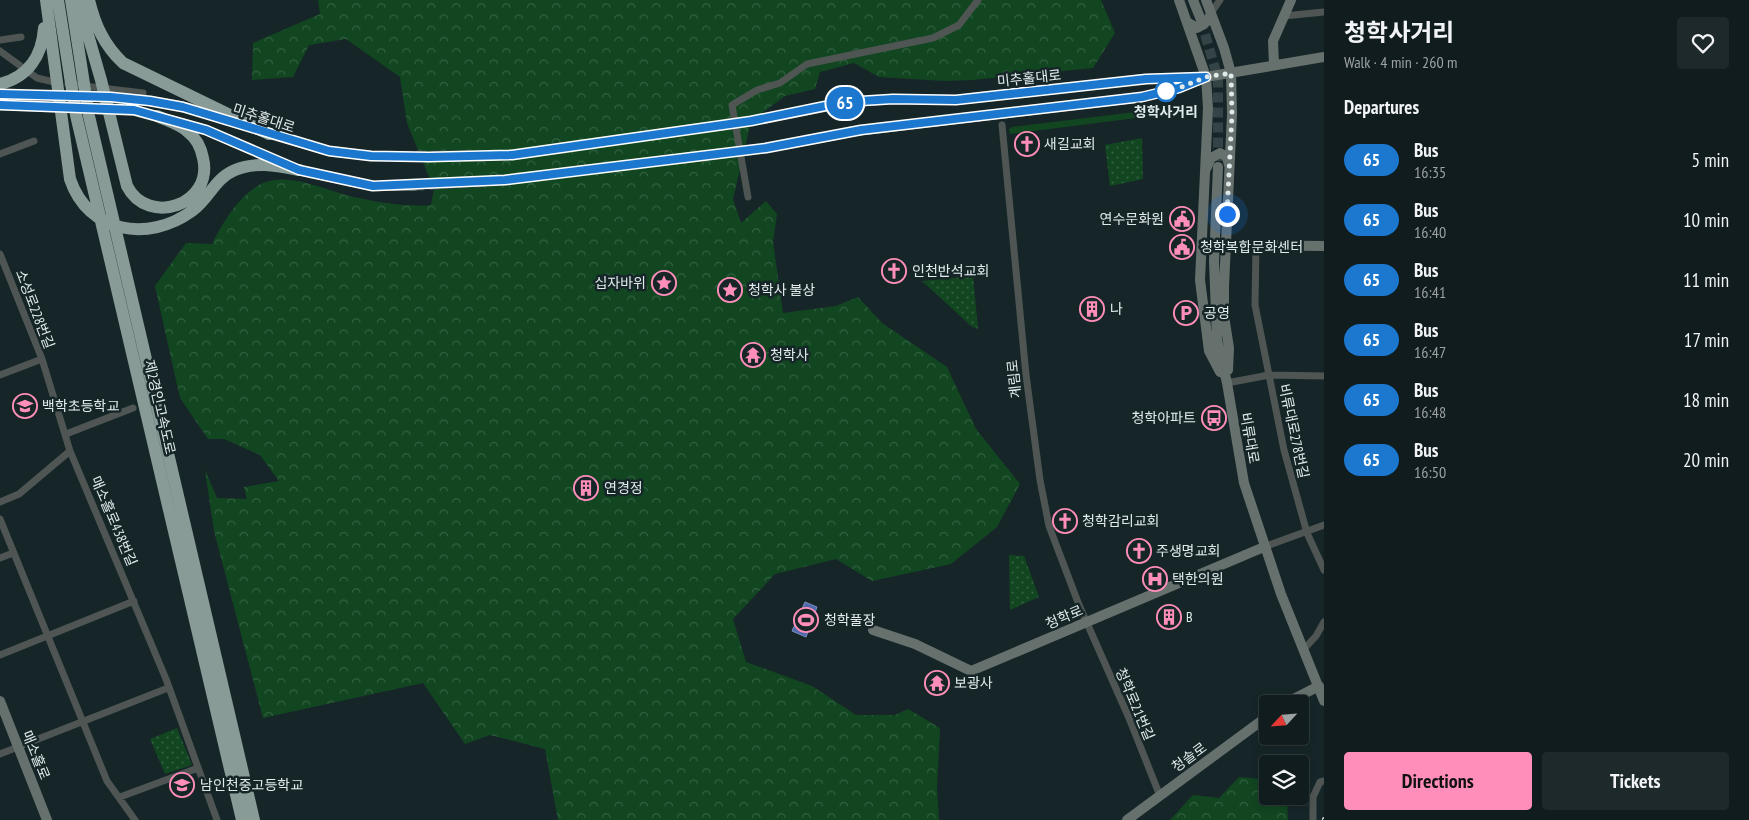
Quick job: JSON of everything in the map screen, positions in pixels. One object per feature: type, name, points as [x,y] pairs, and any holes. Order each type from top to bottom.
[{"type":"highway","name":"제2경인고속도로","points":[[50,0],[69,79],[82,115],[169,483],[242,820]]},
{"type":"highway","points":[[0,84],[18,77],[36,59],[44,33],[50,0]]},
{"type":"highway","points":[[50,0],[54,72],[67,165],[75,191],[85,207],[95,217],[109,224],[126,228],[154,227],[185,216],[198,206],[221,178],[238,168],[262,165],[299,170]]},
{"type":"highway","name":"제2경인고속도로","points":[[71,0],[82,80],[82,115]]},
{"type":"highway","points":[[78,0],[101,80],[121,168],[129,191],[138,200],[148,205],[167,208],[186,200],[197,192],[204,178],[204,163],[200,147],[193,136],[158,116]]},
{"type":"highway","points":[[89,0],[98,30],[110,50],[131,68],[269,134]]},
{"type":"highway","name":"제2경인고속도로","points":[[169,483],[254,820]]},
{"type":"main road","points":[[1179,0],[1206,77],[1208,108],[1200,280],[1209,351],[1227,384]]},
{"type":"main road","points":[[1193,0],[1201,20]]},
{"type":"main road","points":[[1206,0],[1231,73],[1232,114],[1224,286],[1224,316],[1228,348],[1227,384]]},
{"type":"main road","points":[[1274,65],[1273,42],[1292,0]]},
{"type":"main road","points":[[1187,22],[1197,28],[1210,18],[1211,13]]},
{"type":"main road","name":"미추홀대로","points":[[762,120],[851,102],[893,99],[956,100],[1146,79],[1206,77],[1324,57]]},
{"type":"main road","name":"미추홀대로","points":[[766,148],[851,132],[1142,97],[1179,88],[1206,77]]},
{"type":"main road","name":"미추홀대로","points":[[0,94],[111,97],[150,101],[183,107],[329,151],[371,156]]},
{"type":"main road","points":[[0,105],[119,109],[158,116],[206,130],[299,170],[373,186],[414,186]]},
{"type":"main road","points":[[1204,172],[1211,158],[1220,153],[1227,157],[1229,166]]},
{"type":"main road","name":"비류대로","points":[[1218,168],[1214,261],[1217,340],[1227,384],[1244,483],[1264,546],[1320,686],[1324,701]]},
{"type":"main road","points":[[1226,246],[1324,246]]},
{"type":"main road","name":"청학로","points":[[874,630],[915,644],[971,671],[1264,546]]},
{"type":"main road","points":[[1302,695],[1320,686]]},
{"type":"main road","name":"매소홀로","points":[[0,701],[47,820]]},
{"type":"main road","name":"청솔로","points":[[1126,820],[1259,723]]},
{"type":"street","points":[[748,197],[732,106],[757,90],[780,83],[807,64],[933,38],[959,26],[978,0]]},
{"type":"street","points":[[1211,13],[1220,0]]},
{"type":"street","points":[[1284,16],[1324,12]]},
{"type":"street","points":[[0,40],[22,37]]},
{"type":"street","points":[[0,51],[36,78],[62,84],[143,92]]},
{"type":"street","name":"계림로","points":[[1002,125],[1026,375],[1040,480],[1049,526],[1087,622]]},
{"type":"street","points":[[0,154],[34,141]]},
{"type":"street","points":[[1256,245],[1255,305],[1269,375]]},
{"type":"street","name":"소성로228번길","points":[[0,254],[42,359],[0,375]]},
{"type":"street","name":"매소홀로438번길","points":[[42,359],[70,451],[134,601],[217,820]]},
{"type":"street","name":"비류대로278번길","points":[[1227,384],[1269,375],[1324,376]]},
{"type":"street","name":"비류대로278번길","points":[[1269,375],[1294,493],[1307,532],[1324,570]]},
{"type":"street","points":[[66,434],[133,408]]},
{"type":"street","points":[[0,502],[19,494],[70,451]]},
{"type":"street","points":[[0,519],[107,781],[135,820]]},
{"type":"street","points":[[1264,546],[1324,525]]},
{"type":"street","points":[[0,558],[13,553]]},
{"type":"street","points":[[0,655],[134,601]]},
{"type":"street","name":"청학로21번길","points":[[1087,622],[1160,796]]},
{"type":"street","points":[[1304,649],[1316,636],[1324,622]]},
{"type":"street","points":[[0,754],[168,688]]},
{"type":"street","points":[[120,797],[198,768]]},
{"type":"street","points":[[1313,820],[1314,797],[1320,782],[1324,781]]},
{"type":"green space","points":[[318,0],[1101,0],[1115,33],[1093,68],[945,81],[879,77],[854,63],[820,72],[815,89],[785,96],[751,121],[733,199],[741,223],[766,201],[777,214],[773,242],[783,313],[836,306],[858,297],[882,323],[947,367],[976,429],[1020,484],[997,527],[951,564],[872,581],[836,559],[775,574],[733,619],[746,662],[812,686],[856,715],[895,715],[908,709],[940,728],[937,787],[939,820],[558,820],[545,749],[490,735],[465,744],[423,683],[263,718],[214,531],[205,470],[217,498],[247,499],[244,487],[279,481],[260,455],[224,439],[208,439],[180,398],[155,286],[186,243],[212,244],[225,220],[242,198],[256,187],[267,182],[293,180],[377,201],[404,205],[431,205],[434,189],[407,123],[400,77],[346,39],[309,45],[293,77],[252,80],[253,43],[320,14]]},
{"type":"green space","points":[[1137,112],[1136,118],[1010,134],[1009,129],[1012,127]]},
{"type":"green space","points":[[1142,138],[1143,179],[1110,186],[1105,145]]},
{"type":"green space","points":[[973,276],[978,329],[971,326],[922,281]]},
{"type":"green space","points":[[1009,555],[1024,556],[1039,597],[1010,610]]},
{"type":"green space","points":[[177,728],[192,765],[165,774],[150,739]]},
{"type":"green space","points":[[1239,777],[1259,779],[1259,805],[1287,805],[1288,820],[1170,820],[1193,795],[1219,798]]},
{"type":"water","points":[[805,602],[817,607],[806,637],[792,631]]},
{"type":"tunnel","points":[[1201,20],[1218,79],[1218,161]]},
{"type":"tunnel","points":[[371,156],[512,155],[762,119]]},
{"type":"tunnel","points":[[414,186],[486,182],[766,148]]},
{"type":"bus line","name":"65","points":[[0,94],[111,97],[150,101],[183,107],[296,143],[329,151],[371,156],[429,157],[512,155],[778,117],[845,102],[893,99],[956,100],[1146,79],[1206,77],[1179,88],[1142,97],[861,130],[766,148],[486,182],[414,186],[373,186],[299,170],[206,130],[134,110],[0,105]]},
{"type":"place","name":"청학사거리","points":[[1166,91]]},
{"type":"place","name":"새길교회","points":[[1027,144]]},
{"type":"place","name":"연수문화원","points":[[1182,219]]},
{"type":"place","name":"청학복합문화센터","points":[[1182,247]]},
{"type":"place","name":"인천반석교회","points":[[894,271]]},
{"type":"place","name":"십자바위","points":[[664,283]]},
{"type":"place","name":"청학사 불상","points":[[730,290]]},
{"type":"place","name":"나","points":[[1092,309]]},
{"type":"place","name":"공영","points":[[1186,313]]},
{"type":"place","name":"청학사","points":[[753,355]]},
{"type":"place","name":"백학초등학교","points":[[25,406]]},
{"type":"place","name":"청학아파트","points":[[1214,418]]},
{"type":"place","name":"연경정","points":[[586,488]]},
{"type":"place","name":"청학감리교회","points":[[1065,521]]},
{"type":"place","name":"주생명교회","points":[[1139,551]]},
{"type":"place","name":"택한의원","points":[[1155,579]]},
{"type":"place","name":"B","points":[[1169,617]]},
{"type":"place","name":"청학풀장","points":[[806,620]]},
{"type":"place","name":"보광사","points":[[937,683]]},
{"type":"place","name":"남인천중고등학교","points":[[182,785]]},
{"type":"route","points":[[1166,91],[1161,92],[1179,88],[1206,77],[1231,73],[1232,114],[1227,214]]}]
